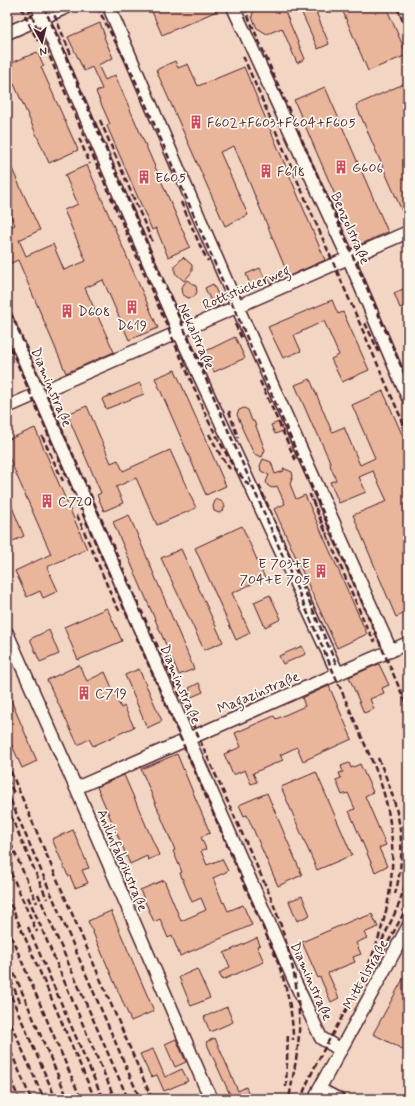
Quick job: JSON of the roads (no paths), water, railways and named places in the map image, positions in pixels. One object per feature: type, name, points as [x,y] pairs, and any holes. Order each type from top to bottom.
[{"type":"street","points":[[7,33],[40,12],[68,7]]},
{"type":"street","points":[[109,7],[237,306],[391,651]]},
{"type":"street","name":"Benzolstraße","points":[[233,7],[349,259],[408,398]]},
{"type":"street","points":[[404,7],[408,16]]},
{"type":"street","name":"Nekalstraße","points":[[40,12],[179,332],[338,674]]},
{"type":"street","name":"Rottstückerweg","points":[[7,407],[408,232]]},
{"type":"street","name":"Diaminstraße","points":[[7,320],[188,738],[321,1038],[341,1050]]},
{"type":"street","name":"Anilinfabrikstraße","points":[[7,633],[212,1099]]},
{"type":"street","name":"Magazinstraße","points":[[76,788],[408,643]]},
{"type":"street","name":"Mittelstraße","points":[[317,1094],[408,927]]},
{"type":"street","points":[[317,1094],[338,1099]]},
{"type":"railway","points":[[21,7],[38,41]]},
{"type":"railway","points":[[28,7],[209,422],[233,466],[250,487]]},
{"type":"railway","points":[[44,7],[376,770],[385,797],[390,823],[392,850],[388,903],[381,929],[372,955],[354,996],[314,1068],[301,1099]]},
{"type":"railway","points":[[51,7],[72,57]]},
{"type":"railway","points":[[97,7],[132,73],[408,708]]},
{"type":"railway","points":[[244,7],[408,382]]},
{"type":"railway","points":[[397,7],[408,33]]},
{"type":"railway","points":[[243,56],[408,434]]},
{"type":"railway","points":[[100,120],[153,243]]},
{"type":"railway","points":[[79,138],[90,164]]},
{"type":"railway","points":[[181,202],[208,261]]},
{"type":"railway","points":[[7,304],[142,612],[276,910],[288,948],[299,1006],[298,1045],[289,1099]]},
{"type":"railway","points":[[365,323],[379,352]]},
{"type":"railway","points":[[235,324],[242,339]]},
{"type":"railway","points":[[7,340],[275,955],[288,997],[292,1018],[293,1040]]},
{"type":"railway","points":[[260,381],[296,461]]},
{"type":"railway","points":[[229,411],[238,438]]},
{"type":"railway","points":[[209,434],[222,458],[230,469]]},
{"type":"railway","points":[[42,436],[63,481]]},
{"type":"railway","points":[[259,485],[337,666]]},
{"type":"railway","points":[[329,540],[310,495],[367,628],[375,642]]},
{"type":"railway","points":[[77,515],[120,612]]},
{"type":"railway","points":[[378,758],[391,791],[399,824],[401,858],[395,894]]},
{"type":"railway","points":[[7,763],[152,1099]]},
{"type":"railway","points":[[7,779],[14,793]]},
{"type":"railway","points":[[7,792],[140,1099]]},
{"type":"railway","points":[[7,807],[47,899]]},
{"type":"railway","points":[[7,835],[37,903]]},
{"type":"railway","points":[[7,864],[37,932]]},
{"type":"railway","points":[[382,941],[399,904],[408,876]]},
{"type":"railway","points":[[38,894],[128,1099]]},
{"type":"railway","points":[[7,896],[95,1099]]},
{"type":"railway","points":[[28,897],[115,1099]]},
{"type":"railway","points":[[365,981],[382,954],[408,905]]},
{"type":"railway","points":[[7,927],[81,1099]]},
{"type":"railway","points":[[28,927],[103,1099]]},
{"type":"railway","points":[[7,957],[68,1099]]},
{"type":"railway","points":[[7,972],[20,1002]]},
{"type":"railway","points":[[11,996],[56,1099]]},
{"type":"railway","points":[[7,1015],[44,1099]]},
{"type":"railway","points":[[286,1087],[288,1033]]},
{"type":"railway","points":[[7,1043],[31,1099]]},
{"type":"railway","points":[[7,1071],[19,1099]]},
{"type":"place","name":"F602+F603+F604+F605","points":[[196,122]]},
{"type":"place","name":"G606","points":[[341,167]]},
{"type":"place","name":"F618","points":[[266,171]]},
{"type":"place","name":"E605","points":[[144,177]]},
{"type":"place","name":"D619","points":[[132,307]]},
{"type":"place","name":"D608","points":[[67,311]]},
{"type":"place","name":"C720","points":[[47,501]]},
{"type":"place","name":"E 703+E 704+E 705","points":[[321,571]]},
{"type":"place","name":"C719","points":[[84,693]]}]
